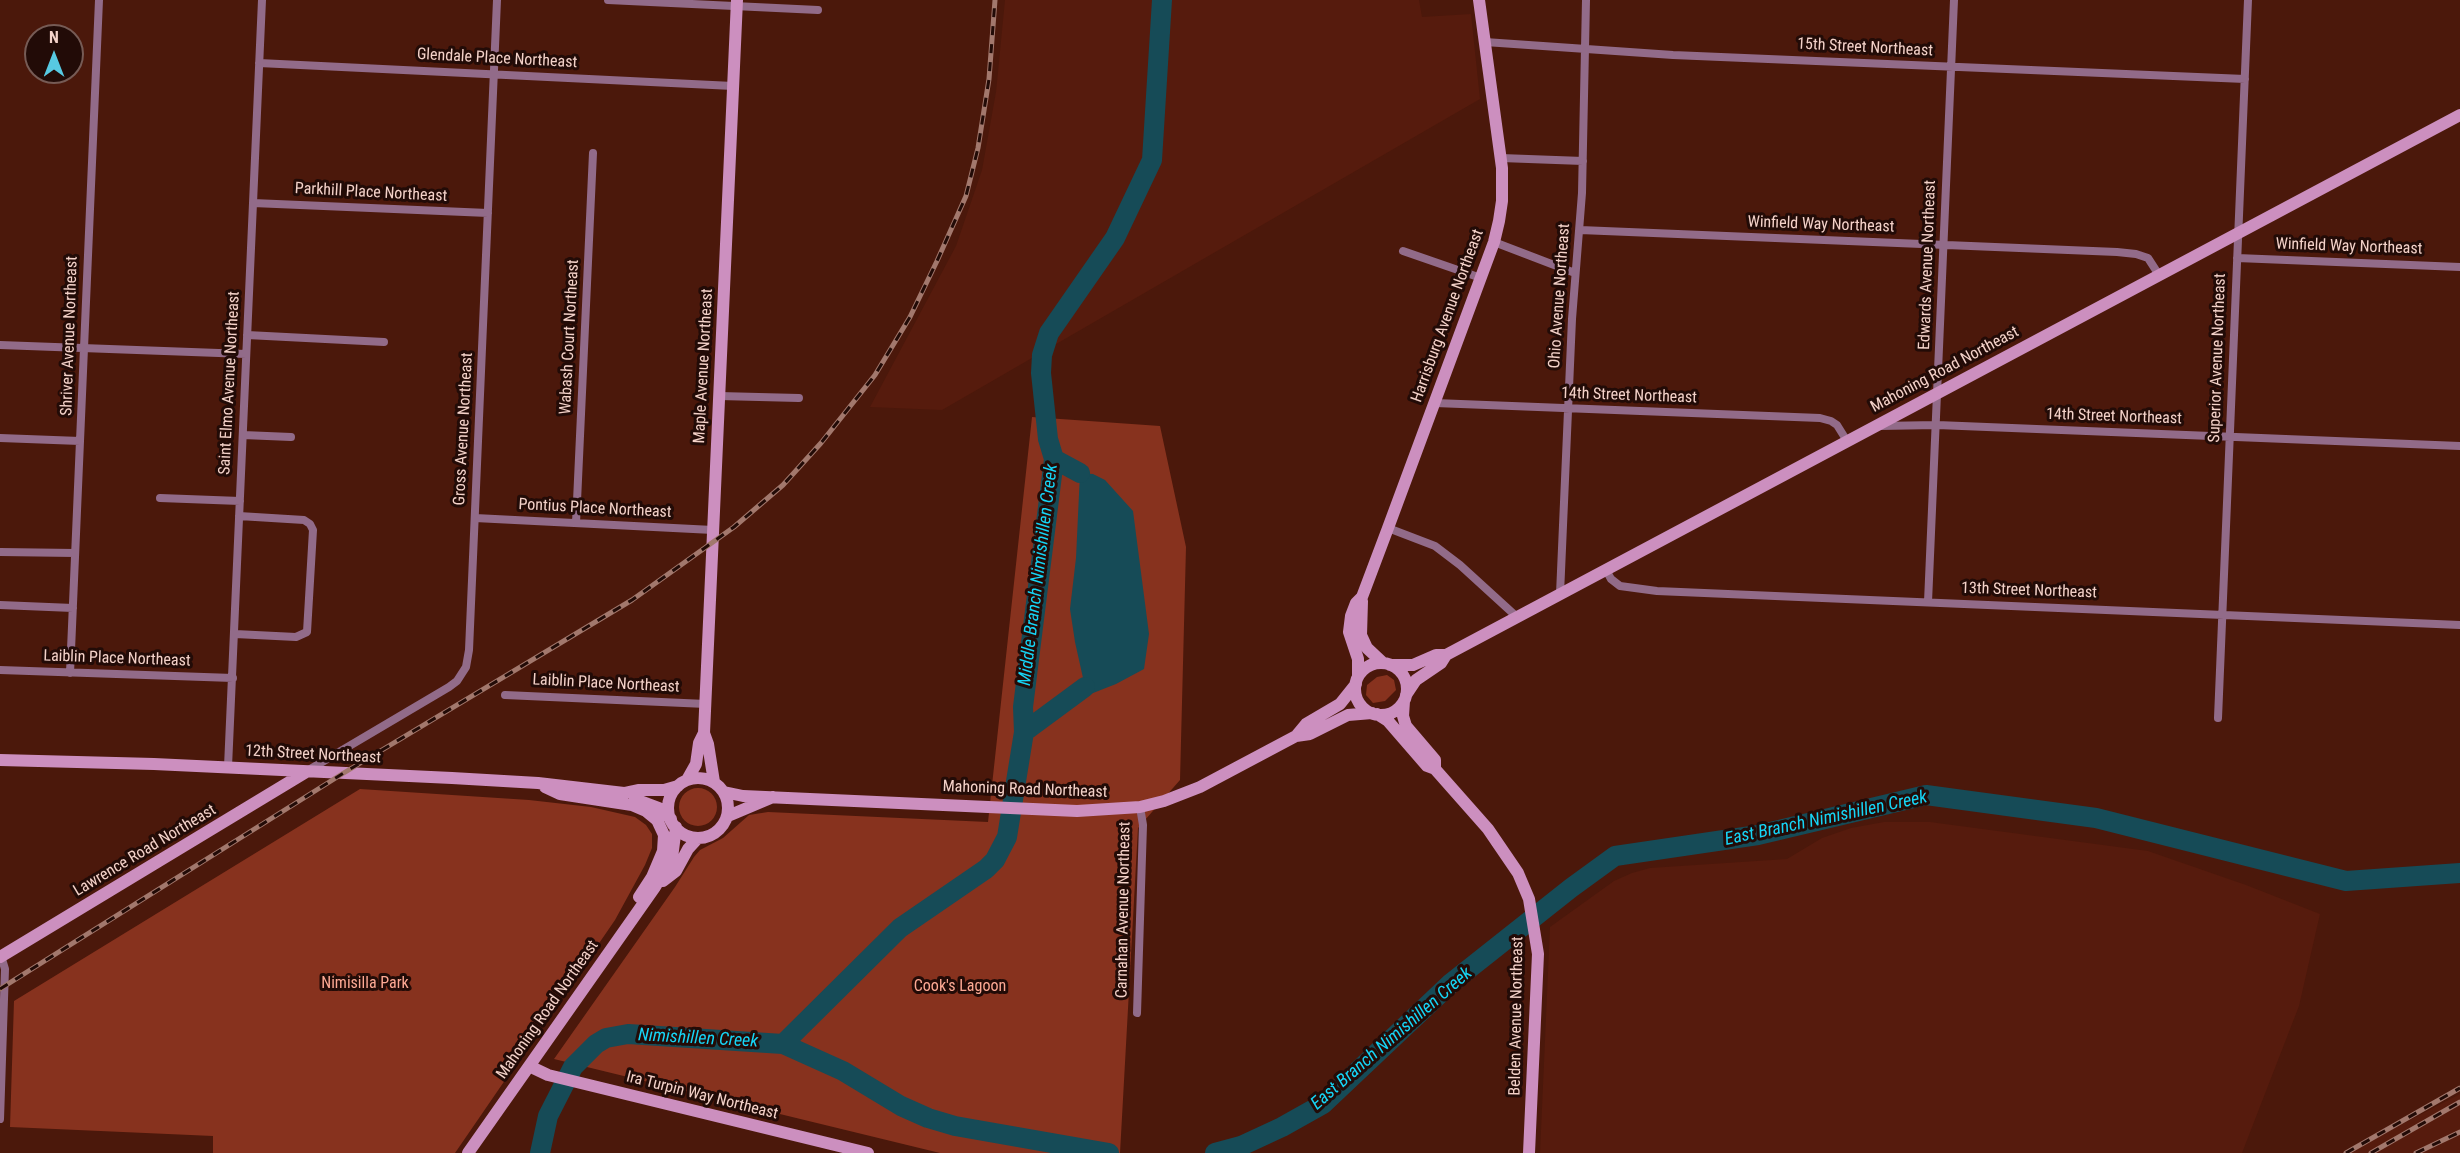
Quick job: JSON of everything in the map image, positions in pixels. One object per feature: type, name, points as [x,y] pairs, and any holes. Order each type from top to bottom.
[{"type":"main road","name":"Harrisburg Avenue Northeast","points":[[1385,664],[1367,648],[1361,635],[1362,597],[1494,243],[1502,201],[1501,158],[1479,0]]},
{"type":"main road","name":"Maple Avenue Northeast","points":[[682,783],[696,764],[699,743],[704,733],[737,3]]},
{"type":"main road","name":"Mahoning Road Northeast","points":[[1405,698],[1418,678],[1441,663],[1446,656],[2460,115]]},
{"type":"main road","name":"Harrisburg Avenue Northeast","points":[[1357,680],[1358,659],[1348,630],[1356,603],[1362,597]]},
{"type":"main road","name":"Mahoning Road Northeast","points":[[1385,664],[1409,666],[1436,655],[1446,656]]},
{"type":"main road","points":[[1385,664],[1395,667],[1403,676],[1406,684],[1405,698],[1394,711],[1374,714],[1359,702],[1356,696],[1357,680],[1370,666],[1385,664]]},
{"type":"main road","name":"Mahoning Road Northeast","points":[[1296,736],[1306,724],[1340,704],[1357,680]]},
{"type":"main road","name":"Belden Avenue Northeast","points":[[1405,698],[1403,716],[1406,726],[1435,760],[1435,769]]},
{"type":"main road","name":"Mahoning Road Northeast","points":[[724,792],[1036,809],[1093,811],[1140,807],[1164,801],[1200,787],[1296,736],[1310,734],[1347,715],[1374,714]]},
{"type":"main road","name":"Belden Avenue Northeast","points":[[1374,714],[1388,721],[1427,766],[1435,769],[1503,848],[1518,873],[1529,899],[1537,945],[1529,1153]]},
{"type":"main road","name":"Maple Avenue Northeast","points":[[704,733],[714,782]]},
{"type":"main road","name":"12th Street Northeast","points":[[0,760],[538,783],[624,793],[659,808],[673,823]]},
{"type":"main road","name":"Lawrence Road Northeast","points":[[1,957],[306,772]]},
{"type":"main road","points":[[699,777],[714,782],[724,792],[729,805],[728,816],[716,832],[698,838],[687,836],[673,823],[669,801],[682,783],[699,777]]},
{"type":"main road","points":[[538,783],[560,794],[632,805],[646,811],[659,823],[664,837],[662,854],[647,884],[624,920],[623,932]]},
{"type":"main road","name":"12th Street Northeast","points":[[624,793],[638,790],[664,790],[682,783]]},
{"type":"main road","name":"Mahoning Road Northeast","points":[[728,816],[773,796]]},
{"type":"main road","name":"Mahoning Road Northeast","points":[[468,1153],[656,887],[673,853],[673,823]]},
{"type":"main road","name":"Mahoning Road Northeast","points":[[656,887],[676,871],[688,849],[698,838]]},
{"type":"main road","name":"Ira Turpin Way Northeast","points":[[529,1066],[548,1075],[598,1088],[868,1153]]},
{"type":"street","name":"Shriver Avenue Northeast","points":[[70,673],[99,0]]},
{"type":"street","name":"Saint Elmo Avenue Northeast","points":[[228,768],[262,0]]},
{"type":"street","name":"Gross Avenue Northeast","points":[[306,772],[449,687],[463,674],[469,650],[497,0]]},
{"type":"street","points":[[608,0],[737,3],[818,10]]},
{"type":"street","name":"Ohio Avenue Northeast","points":[[1560,594],[1567,410],[1575,273],[1580,230],[1586,0]]},
{"type":"street","name":"Edwards Avenue Northeast","points":[[1928,603],[1954,0]]},
{"type":"street","name":"Superior Avenue Northeast","points":[[2218,718],[2248,0]]},
{"type":"street","name":"15th Street Northeast","points":[[1485,42],[1630,53],[2245,79]]},
{"type":"street","name":"Glendale Place Northeast","points":[[259,63],[733,86]]},
{"type":"street","name":"Wabash Court Northeast","points":[[576,524],[593,153]]},
{"type":"street","points":[[1501,158],[1583,161]]},
{"type":"street","name":"Parkhill Place Northeast","points":[[253,202],[488,213]]},
{"type":"street","name":"Winfield Way Northeast","points":[[1580,230],[2136,254],[2148,258],[2159,275]]},
{"type":"street","points":[[1494,243],[1575,273]]},
{"type":"street","points":[[1403,250],[1481,278]]},
{"type":"street","name":"Winfield Way Northeast","points":[[2238,258],[2460,267]]},
{"type":"street","points":[[247,335],[384,342]]},
{"type":"street","points":[[0,345],[246,354]]},
{"type":"street","points":[[719,396],[799,398]]},
{"type":"street","name":"14th Street Northeast","points":[[1435,403],[1567,410],[1820,418],[1837,425],[1847,441]]},
{"type":"street","name":"14th Street Northeast","points":[[1875,426],[1937,425],[2460,446]]},
{"type":"street","points":[[243,435],[291,437]]},
{"type":"street","points":[[0,438],[80,441]]},
{"type":"street","points":[[160,498],[240,501]]},
{"type":"street","points":[[235,633],[296,637],[305,634],[308,628],[313,530],[304,520],[239,516]]},
{"type":"street","name":"Pontius Place Northeast","points":[[475,518],[713,530]]},
{"type":"street","points":[[1388,528],[1435,546],[1460,565],[1518,617]]},
{"type":"street","points":[[0,552],[75,553]]},
{"type":"street","name":"13th Street Northeast","points":[[1606,570],[1611,579],[1620,586],[1657,591],[2460,625]]},
{"type":"street","points":[[0,605],[73,608]]},
{"type":"street","name":"Laiblin Place Northeast","points":[[0,670],[233,678]]},
{"type":"street","name":"Laiblin Place Northeast","points":[[505,694],[706,704]]},
{"type":"street","name":"Carnahan Avenue Northeast","points":[[1137,1013],[1143,825],[1140,807]]},
{"type":"street","points":[[0,1119],[5,969],[1,957]]},
{"type":"shaded area","points":[[1005,0],[1419,0],[1422,17],[1471,14],[1480,99],[942,410],[870,407],[956,246],[982,170],[996,92]]},
{"type":"shaded area","points":[[1884,822],[1930,822],[2148,851],[2320,914],[2299,1006],[2242,1153],[1540,1153],[1550,927],[1614,881],[1632,873],[1650,868],[1787,859],[1822,838],[1851,828]]},
{"type":"shaded area","points":[[2460,1094],[2460,1153],[2347,1153]]},
{"type":"green space","name":"Cook's Lagoon","points":[[1032,417],[1160,426],[1186,547],[1180,780],[1138,828],[1120,1153],[940,1153],[554,1059],[694,857],[700,850],[723,838],[749,815],[768,812],[988,822]]},
{"type":"green space","points":[[1387,675],[1394,680],[1396,690],[1385,701],[1373,703],[1366,695],[1367,685],[1377,677]]},
{"type":"green space","points":[[698,788],[711,794],[717,807],[711,820],[698,826],[685,820],[679,807],[685,794]]},
{"type":"green space","name":"Nimisilla Park","points":[[360,789],[529,800],[591,807],[635,817],[646,825],[652,834],[652,848],[645,865],[615,920],[455,1153],[213,1153],[213,1136],[10,1127],[14,1001]]},
{"type":"water","points":[[1080,473],[1093,474],[1105,480],[1133,511],[1149,634],[1144,669],[1116,684],[1088,695],[1075,642],[1070,609],[1076,558]]},
{"type":"waterway","name":"Middle Branch Nimishillen Creek","points":[[783,1044],[900,928],[986,869],[995,860],[1007,837],[1024,732],[1023,707],[1054,459],[1048,439],[1041,373],[1042,355],[1049,333],[1115,238],[1152,160],[1162,0]]},
{"type":"waterway","points":[[1054,459],[1080,473]]},
{"type":"waterway","points":[[1024,732],[1085,687]]},
{"type":"waterway","name":"East Branch Nimishillen Creek","points":[[1215,1153],[1241,1146],[1323,1104],[1451,983],[1615,856],[1758,835],[1926,795],[2096,818],[2346,881],[2460,873]]},
{"type":"waterway","name":"East Branch Nimishillen Creek","points":[[540,1153],[548,1116],[573,1067],[596,1044],[606,1038],[628,1034],[783,1044],[843,1071],[901,1106],[928,1118],[955,1126],[1109,1153]]},
{"type":"railway","points":[[0,989],[342,774],[632,600],[734,527],[783,485],[821,443],[875,375],[910,317],[966,196],[978,148],[989,79],[995,0]]},
{"type":"railway","points":[[2346,1153],[2460,1088]]},
{"type":"railway","points":[[2371,1153],[2460,1102]]},
{"type":"railway","points":[[2416,1153],[2460,1132]]},
{"type":"water label","name":"Nimishillen Creek","points":[[698,1039]]}]
